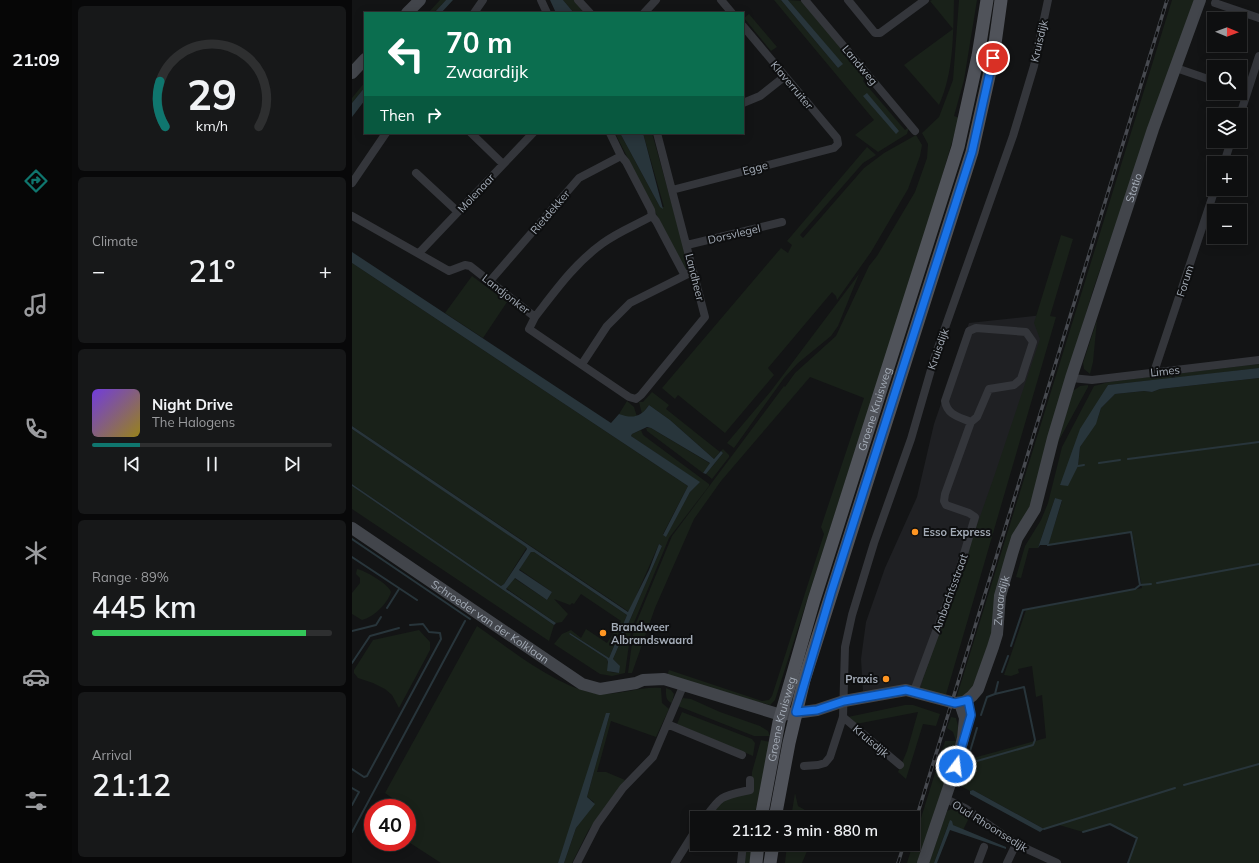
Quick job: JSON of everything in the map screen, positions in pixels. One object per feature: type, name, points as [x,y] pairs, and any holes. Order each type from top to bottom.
[{"type":"main road","name":"Groene Kruisweg","points":[[762,811],[780,718],[814,600],[958,147],[978,56],[987,0]]},
{"type":"main road","name":"Groene Kruisweg","points":[[777,811],[795,716],[831,593],[972,152],[993,58],[1001,0]]},
{"type":"main road","points":[[756,863],[757,851]]},
{"type":"main road","points":[[770,863],[771,851]]},
{"type":"street","points":[[408,12],[420,0]]},
{"type":"street","points":[[475,12],[483,0]]},
{"type":"street","points":[[540,0],[546,12]]},
{"type":"street","points":[[578,0],[589,12]]},
{"type":"street","points":[[645,12],[656,0]]},
{"type":"street","points":[[721,0],[731,12]]},
{"type":"street","name":"Landweg","points":[[805,0],[915,131]]},
{"type":"street","points":[[848,0],[875,33],[880,33],[925,0]]},
{"type":"street","name":"Kruisdijk","points":[[804,766],[825,763],[830,757],[843,716],[845,647],[852,615],[874,543],[911,439],[938,350],[1013,136],[1034,66],[1048,0]]},
{"type":"street","name":"Statio","points":[[1071,378],[1153,129],[1200,0]]},
{"type":"street","points":[[1215,3],[1259,18]]},
{"type":"street","name":"Klaverruiter","points":[[744,27],[784,77],[837,138],[838,144]]},
{"type":"street","points":[[1247,82],[1259,56]]},
{"type":"street","points":[[352,74],[364,60]]},
{"type":"street","points":[[1176,68],[1207,79]]},
{"type":"street","points":[[744,103],[760,96],[784,77]]},
{"type":"street","points":[[352,183],[385,134]]},
{"type":"street","points":[[472,134],[503,164]]},
{"type":"street","name":"Molenaar","points":[[419,253],[532,134]]},
{"type":"street","name":"Landheer","points":[[610,134],[621,156],[644,196],[652,216],[688,273],[705,317],[641,395],[636,399]]},
{"type":"street","name":"Landheer","points":[[657,134],[687,245],[688,273]]},
{"type":"street","name":"Egge","points":[[672,190],[834,148],[838,144]]},
{"type":"street","name":"Rietdekker","points":[[490,281],[579,178],[621,156]]},
{"type":"street","points":[[416,173],[458,212]]},
{"type":"street","name":"Forum","points":[[1154,372],[1213,196]]},
{"type":"street","name":"Landjonker","points":[[352,216],[449,271],[465,264],[470,266],[536,317],[529,329],[630,397],[636,399]]},
{"type":"street","points":[[536,317],[560,284],[579,263],[604,242],[652,216]]},
{"type":"street","name":"Dorsvlegel","points":[[687,245],[782,222]]},
{"type":"street","points":[[582,364],[607,326],[630,303],[688,273]]},
{"type":"street","name":"Ambachtsstraat","points":[[914,691],[975,517],[969,513],[946,505],[944,501],[971,422],[978,417],[989,389],[1014,385],[1020,379],[1033,342],[1026,332],[1017,330],[976,328],[969,331],[945,401],[946,407],[950,414],[971,422]]},
{"type":"street","name":"Limes","points":[[1071,378],[1092,380],[1259,360]]},
{"type":"street","name":"Zwaardijk","points":[[964,701],[978,689],[993,647],[997,634],[1000,596],[1012,554],[1017,538],[1035,509],[1053,438],[1071,378]]},
{"type":"street","name":"Schroeder van der Kolklaan","points":[[352,528],[582,684],[600,689],[636,683],[643,680],[656,679],[780,718]]},
{"type":"street","points":[[578,863],[601,818],[623,788],[653,757],[682,687]]},
{"type":"street","points":[[780,718],[795,716],[844,701],[906,690],[943,700],[964,701],[963,738],[923,863]]},
{"type":"street","name":"Kruisdijk","points":[[843,716],[900,765]]},
{"type":"street","points":[[667,724],[742,755]]},
{"type":"street","points":[[711,811],[718,800],[723,796],[750,790],[750,780]]},
{"type":"street","name":"Oud Rhoonsedijk","points":[[944,798],[965,808],[1016,844],[1057,863]]},
{"type":"street","points":[[675,863],[690,839]]},
{"type":"street","points":[[1007,863],[1016,844]]},
{"type":"street","points":[[978,863],[984,847]]},
{"type":"street","points":[[741,863],[742,851]]},
{"type":"shaded area","points":[[440,0],[446,0],[435,12],[429,12]]},
{"type":"shaded area","points":[[446,0],[453,0],[442,12],[435,12]]},
{"type":"shaded area","points":[[550,0],[563,0],[573,12],[556,12]]},
{"type":"shaded area","points":[[563,0],[574,0],[585,12],[573,12]]},
{"type":"shaded area","points":[[774,0],[781,0],[838,68],[842,64],[788,0],[802,1],[866,77],[863,81],[905,130],[909,127],[907,134],[878,152],[855,135],[874,120]]},
{"type":"shaded area","points":[[781,0],[788,0],[843,64],[838,68]]},
{"type":"shaded area","points":[[954,0],[953,40],[950,67],[948,80],[939,105],[904,65],[953,29],[930,1]]},
{"type":"shaded area","points":[[959,0],[977,0],[964,80],[954,116],[959,118],[932,211],[775,700],[770,705],[666,678],[669,670],[762,701],[769,700],[772,696],[824,534],[821,527],[864,398],[810,377],[721,481],[694,519],[655,608],[632,673],[628,673],[634,628],[672,536],[784,386],[785,387],[795,373],[836,336],[869,266],[877,256],[915,192],[927,158],[928,144],[922,133],[939,117],[953,80]]},
{"type":"shaded area","points":[[1172,0],[1194,0],[1094,287],[1046,445],[1033,503],[991,638],[970,694],[956,699]]},
{"type":"shaded area","points":[[749,14],[777,47],[771,51],[744,18]]},
{"type":"shaded area","points":[[364,83],[364,88],[352,103],[352,98]]},
{"type":"shaded area","points":[[364,88],[364,101],[352,117],[352,103]]},
{"type":"shaded area","points":[[867,93],[899,131],[896,134],[863,96]]},
{"type":"shaded area","points":[[616,134],[621,134],[660,207],[664,207],[643,134],[652,134],[689,270],[686,270],[683,267]]},
{"type":"shaded area","points":[[621,134],[643,134],[663,209],[660,207]]},
{"type":"shaded area","points":[[916,135],[922,145],[920,156],[908,189],[871,252],[837,300],[836,296],[832,292],[768,368],[774,375],[725,433],[678,395],[675,399],[662,388],[781,248],[788,253],[792,245],[787,241],[867,147],[876,155],[863,163],[800,235],[803,238],[864,168],[884,153]]},
{"type":"shaded area","points":[[1061,235],[1073,239],[1050,316],[1056,317],[945,698],[923,692],[921,687],[923,679],[995,474],[1040,339],[1034,323]]},
{"type":"shaded area","points":[[352,252],[611,423],[619,414],[633,417],[643,412],[649,405],[670,420],[714,459],[721,451],[723,453],[706,474],[703,473],[710,463],[651,428],[647,427],[632,434],[631,436],[700,482],[690,492],[666,537],[663,535],[688,486],[352,263]]},
{"type":"shaded area","points":[[352,263],[688,486],[663,534],[666,536],[690,492],[699,482],[631,436],[632,434],[641,430],[643,435],[709,484],[669,538],[631,630],[625,673],[612,676],[600,674],[554,644],[562,634],[571,630],[581,638],[586,629],[607,643],[614,632],[615,633],[621,621],[581,594],[574,604],[572,603],[570,605],[554,599],[568,614],[562,622],[556,623],[506,588],[514,578],[547,600],[552,592],[519,569],[531,552],[534,552],[627,615],[609,658],[570,633],[569,634],[607,659],[610,672],[619,673],[619,665],[613,659],[662,546],[659,544],[629,612],[352,426]]},
{"type":"shaded area","points":[[859,274],[838,326],[831,336],[798,363],[784,378],[734,448],[727,443],[771,391]]},
{"type":"shaded area","points":[[472,276],[507,302],[483,338],[445,313]]},
{"type":"shaded area","points":[[1043,315],[1051,326],[927,687],[863,691],[861,659],[866,622],[885,568],[917,497],[934,424],[969,323]]},
{"type":"shaded area","points":[[1097,320],[1093,362],[1090,374],[1084,369],[1083,363]]},
{"type":"shaded area","points":[[1259,364],[1259,368],[1175,378],[1174,374]]},
{"type":"shaded area","points":[[1259,368],[1259,378],[1160,389],[1152,392],[1144,391],[1115,394],[1101,408],[1096,424],[1080,447],[1078,466],[1068,486],[1060,485],[1080,429],[1108,385]]},
{"type":"shaded area","points":[[1171,374],[1172,378],[1108,385],[1060,485],[1078,466],[1080,447],[1098,418],[1101,408],[1115,394],[1144,391],[1152,392],[1160,389],[1259,378],[1259,863],[1128,863],[1137,838],[1110,824],[1083,832],[1059,825],[1044,829],[973,790],[970,791],[959,785],[966,760],[1046,738],[1042,695],[1036,697],[1032,666],[1018,669],[1019,673],[1011,676],[1004,675],[1026,610],[1142,588],[1132,532],[1048,545],[1062,501],[1055,498],[1038,548],[1029,548],[1021,578],[1016,577],[1025,546],[1041,520],[1048,503],[1062,447],[1094,386],[1109,382]]},
{"type":"shaded area","points":[[1088,385],[1058,442],[1073,391],[1080,386]]},
{"type":"shaded area","points":[[652,392],[669,405],[666,409],[720,452],[714,459],[670,420],[649,405],[642,414],[639,402],[643,402]]},
{"type":"shaded area","points":[[627,401],[634,407],[637,417],[626,417],[619,414]]},
{"type":"shaded area","points":[[352,426],[628,612],[649,570],[659,544],[662,546],[613,659],[620,666],[619,673],[607,671],[607,659],[569,634],[570,633],[609,658],[627,615],[534,552],[531,552],[519,570],[552,592],[547,600],[515,578],[506,589],[556,623],[554,625],[352,486],[352,484],[501,586],[504,584],[527,549],[352,429]]},
{"type":"shaded area","points":[[646,428],[651,428],[711,464],[703,473],[647,431]]},
{"type":"shaded area","points":[[352,429],[527,547],[504,584],[501,586],[352,484]]},
{"type":"shaded area","points":[[723,449],[729,457],[712,479],[706,474],[723,453],[721,451]]},
{"type":"shaded area","points":[[352,486],[554,625],[549,641],[352,509]]},
{"type":"shaded area","points":[[1055,498],[1062,500],[1049,543],[1048,545],[1040,545],[1038,548]]},
{"type":"shaded area","points":[[357,569],[381,581],[391,592],[387,601],[380,609],[371,616],[362,620],[352,614],[352,593],[360,583],[360,578],[356,574]]},
{"type":"shaded area","points":[[477,626],[538,668],[572,686],[588,692],[603,694],[647,688],[661,688],[662,703],[669,709],[656,737],[611,721],[597,772],[606,772],[625,780],[588,831],[572,863],[564,863],[576,828],[594,802],[587,797],[610,713],[558,863],[441,863],[416,847],[416,799],[393,799],[385,793]]},
{"type":"shaded area","points":[[419,630],[430,642],[430,650],[399,708],[392,695],[385,689],[358,678],[354,673],[354,670],[373,640]]},
{"type":"shaded area","points":[[666,688],[671,690],[674,694],[672,703],[667,699]]},
{"type":"shaded area","points":[[683,698],[691,699],[720,712],[760,726],[768,731],[770,736],[754,736],[678,706]]},
{"type":"shaded area","points":[[905,705],[913,705],[940,714],[936,726],[923,724],[906,779],[898,772],[907,751],[918,712],[856,724],[848,717]]},
{"type":"shaded area","points":[[682,712],[752,739],[755,743],[753,756],[677,724]]},
{"type":"shaded area","points":[[606,713],[610,713],[587,797],[595,804],[576,828],[564,863],[558,863]]},
{"type":"shaded area","points":[[951,717],[956,718],[958,726],[957,747],[919,863],[907,863],[911,851],[920,851],[920,821],[945,741],[956,741],[953,732],[947,728]]},
{"type":"shaded area","points":[[761,740],[770,742],[755,811],[713,811],[729,798],[752,793],[752,772]]},
{"type":"shaded area","points":[[973,790],[1044,829],[1040,832],[970,794],[970,791]]},
{"type":"shaded area","points":[[795,793],[798,806],[807,811],[792,811]]},
{"type":"shaded area","points":[[954,808],[971,814],[963,830],[953,825],[948,825],[934,863],[929,863],[947,811]]},
{"type":"shaded area","points":[[950,820],[952,821],[953,825],[1006,847],[1006,849],[950,830],[937,863],[934,863]]},
{"type":"shaded area","points":[[745,851],[751,851],[751,863],[744,863]]},
{"type":"shaded area","points":[[786,851],[807,851],[802,863],[785,863]]},
{"type":"waterway","points":[[1128,459],[1259,442]]},
{"type":"waterway","points":[[1099,463],[1120,460]]},
{"type":"waterway","points":[[1078,466],[1084,465]]},
{"type":"waterway","points":[[1048,545],[1131,532],[1140,585],[1151,584]]},
{"type":"waterway","points":[[352,539],[470,619]]},
{"type":"waterway","points":[[352,557],[417,600]]},
{"type":"waterway","points":[[1157,583],[1259,564]]},
{"type":"waterway","points":[[1011,646],[1023,610],[1135,589],[1140,585]]},
{"type":"waterway","points":[[387,608],[399,589]]},
{"type":"waterway","points":[[352,631],[376,625],[381,617]]},
{"type":"waterway","points":[[352,832],[465,621]]},
{"type":"waterway","points":[[352,769],[364,777],[367,776],[441,639],[440,633],[429,632],[423,624],[410,625]]},
{"type":"waterway","points":[[352,663],[370,636],[399,628]]},
{"type":"waterway","points":[[1002,672],[1008,656]]},
{"type":"waterway","points":[[981,715],[987,697],[995,694],[998,682]]},
{"type":"waterway","points":[[977,728],[968,758],[970,763],[1033,745],[1035,740],[1024,687],[995,694]]},
{"type":"waterway","points":[[1184,785],[1259,764]]},
{"type":"waterway","points":[[352,788],[359,792],[352,805]]},
{"type":"waterway","points":[[1044,829],[1175,788]]},
{"type":"waterway","points":[[1083,832],[1110,824],[1137,838],[1128,863]]},
{"type":"railway","points":[[919,811],[1167,0]]},
{"type":"railway","points":[[898,863],[902,851]]},
{"type":"place","name":"Esso Express","points":[[915,532]]},
{"type":"place","name":"Brandweer Albrandswaard","points":[[603,633]]},
{"type":"place","name":"Praxis","points":[[886,679]]},
{"type":"route","points":[[956,766],[971,715],[968,700],[955,703],[906,690],[844,701],[817,710],[796,712],[804,680],[831,593],[972,152],[993,58]]}]
